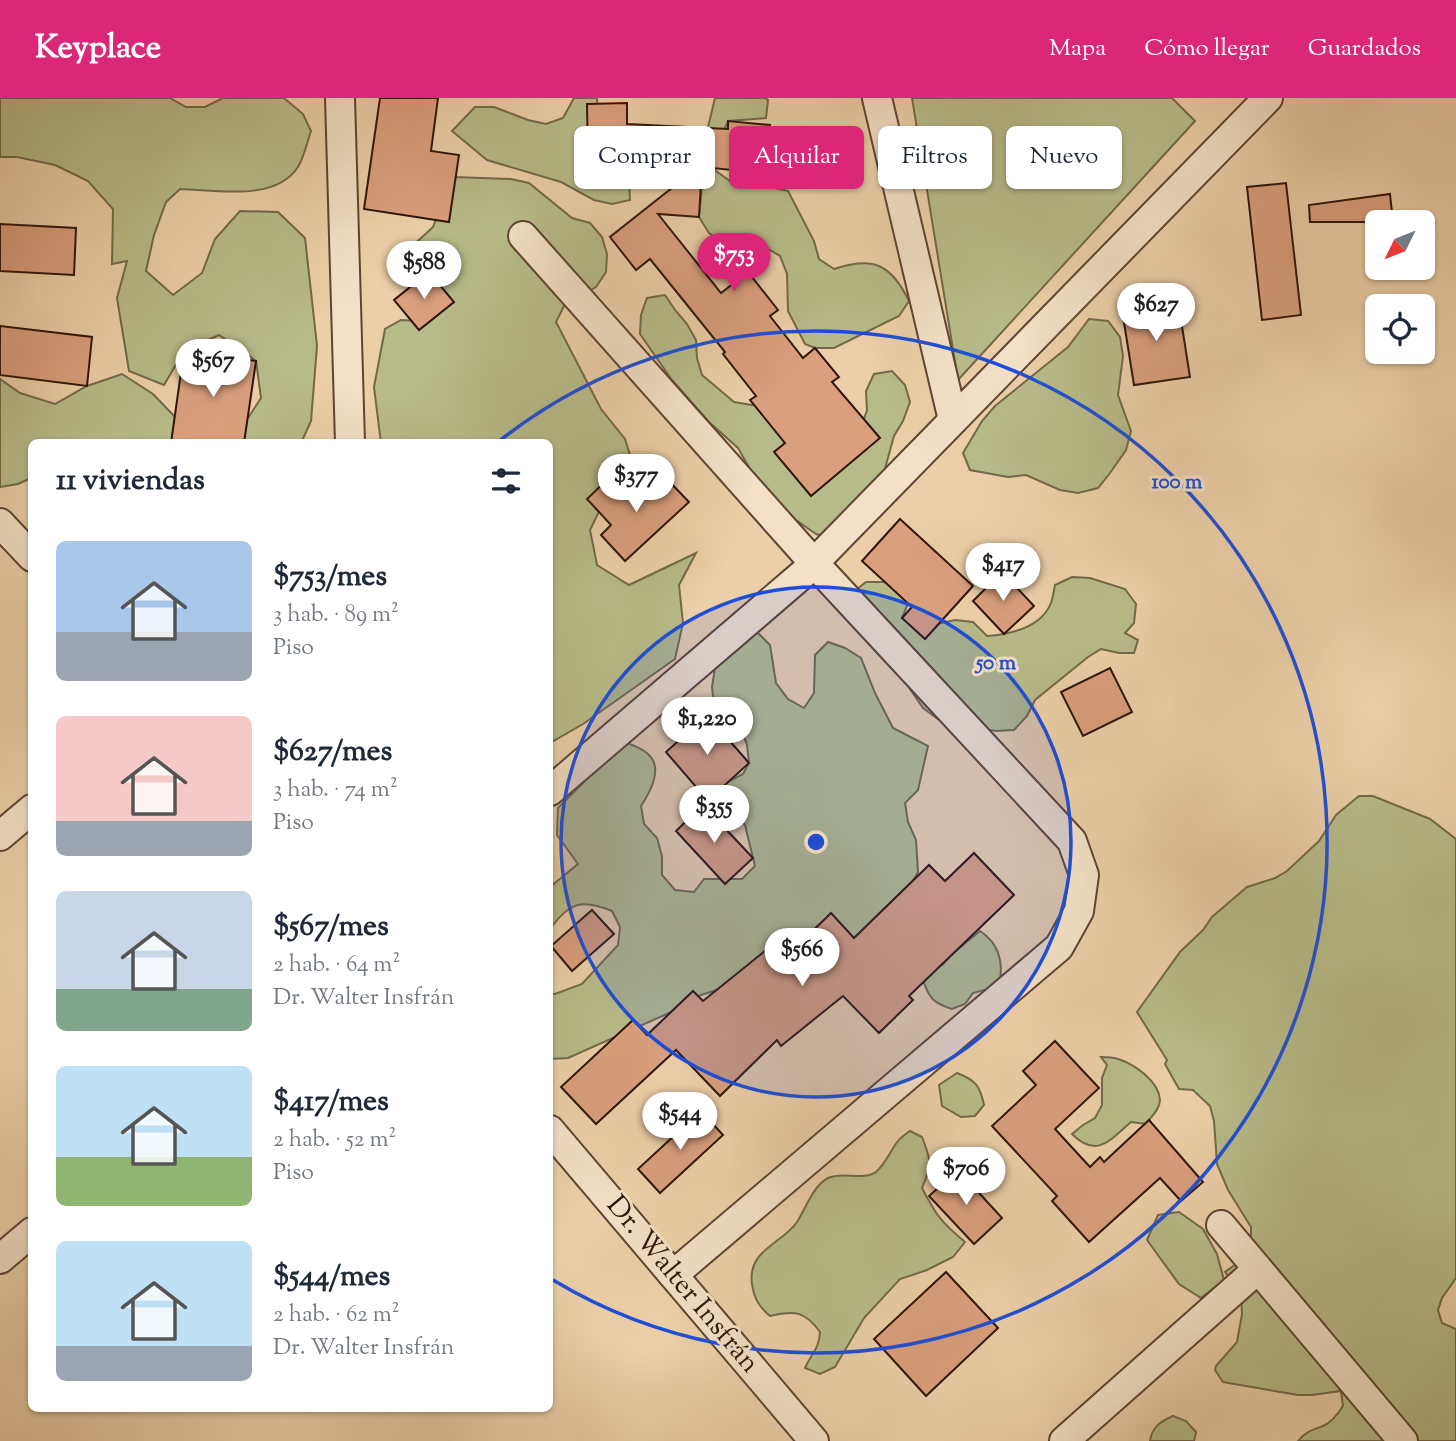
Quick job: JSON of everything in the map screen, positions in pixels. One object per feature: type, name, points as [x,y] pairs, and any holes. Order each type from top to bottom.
[{"type":"street","points":[[340,98],[351,439]]},
{"type":"street","points":[[877,98],[953,420]]},
{"type":"street","points":[[553,788],[814,563],[1268,98]]},
{"type":"street","points":[[523,236],[814,563],[1072,841],[1084,875],[1079,911],[1059,947],[673,1275]]},
{"type":"street","points":[[0,523],[28,553]]},
{"type":"street","points":[[0,836],[28,812]]},
{"type":"street","name":"Dr. Walter Insfrán","points":[[553,1134],[814,1441]]},
{"type":"street","points":[[1221,1225],[1403,1441]]},
{"type":"street","points":[[0,1259],[28,1235]]},
{"type":"street","points":[[1064,1441],[1258,1269]]},
{"type":"green space","points":[[0,98],[170,98],[186,107],[205,107],[223,98],[284,98],[303,114],[311,131],[300,163],[288,178],[260,190],[244,192],[180,189],[166,202],[154,235],[146,271],[173,295],[202,273],[215,239],[240,211],[278,212],[305,238],[317,346],[311,421],[303,439],[28,439],[28,479],[0,487],[0,379],[20,393],[55,404],[87,386],[122,374],[153,394],[178,420],[213,429],[248,418],[261,398],[256,361],[219,335],[184,351],[164,385],[129,371],[117,298],[127,261],[112,264],[113,209],[88,181],[55,165],[17,157],[0,157]]},
{"type":"green space","points":[[574,98],[597,98],[598,126],[574,126],[574,189],[629,189],[630,200],[612,204],[594,200],[561,182],[487,160],[452,131],[475,107],[494,107],[546,124],[563,118]]},
{"type":"green space","points":[[715,98],[768,100],[766,118],[728,121],[715,154],[715,126],[708,126]]},
{"type":"green space","points":[[912,98],[1172,98],[1195,121],[958,380],[927,189],[992,189],[992,126],[917,126]]},
{"type":"green space","points":[[715,170],[729,180],[729,189],[788,191],[814,241],[819,259],[834,269],[860,263],[879,266],[895,279],[909,301],[899,316],[834,348],[815,348],[805,344],[788,311],[787,274],[780,256],[763,246],[725,244],[709,233],[699,217],[702,189],[715,189]]},
{"type":"green space","points":[[454,177],[511,179],[529,183],[572,218],[590,223],[602,237],[607,254],[606,272],[596,287],[564,306],[556,322],[601,409],[625,439],[636,474],[606,497],[590,530],[597,565],[629,585],[696,553],[679,585],[683,623],[675,659],[583,724],[553,741],[553,439],[380,439],[374,387],[385,329],[401,320],[419,321],[434,279],[405,253],[433,227]]},
{"type":"green space","points":[[665,295],[696,340],[702,375],[734,402],[752,405],[791,399],[854,447],[867,410],[866,391],[874,374],[892,371],[905,385],[910,402],[894,436],[881,483],[826,537],[816,534],[786,513],[760,487],[738,448],[709,422],[672,380],[640,334],[641,315],[647,298]]},
{"type":"green space","points":[[1089,319],[1108,321],[1120,337],[1123,356],[1118,395],[1131,431],[1126,450],[1110,473],[1098,488],[1078,493],[1060,490],[1026,475],[1008,477],[970,470],[963,453],[982,421],[995,406],[1068,347]]},
{"type":"green space","points":[[1072,577],[1090,578],[1125,589],[1136,604],[1134,623],[1125,633],[1138,640],[1134,653],[1101,649],[1088,657],[1035,700],[1027,716],[1014,730],[996,731],[956,725],[938,719],[923,708],[910,689],[899,652],[851,594],[866,582],[903,584],[909,601],[902,618],[918,623],[937,624],[955,620],[973,622],[987,636],[1006,634],[1033,624],[1046,612],[1055,585]]},
{"type":"green space","points":[[753,628],[770,645],[776,683],[788,699],[804,708],[814,693],[815,655],[828,642],[861,658],[893,728],[928,746],[918,790],[905,803],[908,822],[916,840],[918,872],[899,906],[855,942],[841,929],[799,943],[772,968],[736,984],[701,995],[669,1013],[568,1058],[553,1059],[553,994],[582,984],[618,945],[620,927],[612,911],[601,907],[576,905],[563,913],[553,925],[553,885],[578,864],[557,835],[558,808],[584,782],[587,763],[614,740],[641,749],[654,762],[654,781],[641,806],[644,824],[657,838],[662,856],[662,875],[675,890],[694,892],[704,879],[742,879],[755,866],[745,825],[732,811],[695,813],[688,796],[704,786],[726,783],[743,774],[749,763],[747,745],[741,729],[726,719],[714,705],[712,687],[715,668]]},
{"type":"green space","points":[[1359,796],[1373,796],[1430,819],[1456,839],[1456,1278],[1442,1298],[1438,1310],[1442,1323],[1456,1329],[1456,1441],[1298,1441],[1306,1433],[1323,1426],[1337,1415],[1343,1406],[1341,1391],[1298,1395],[1223,1382],[1215,1370],[1216,1366],[1237,1342],[1242,1314],[1241,1297],[1225,1272],[1236,1264],[1251,1242],[1251,1227],[1228,1190],[1217,1164],[1214,1121],[1210,1106],[1193,1090],[1179,1089],[1165,1064],[1167,1060],[1137,1012],[1180,952],[1203,930],[1212,917],[1247,887],[1287,871],[1319,841],[1336,815]]},
{"type":"green space","points":[[980,931],[992,942],[999,955],[999,986],[973,993],[965,1004],[952,1009],[936,1002],[930,996],[923,980],[928,966],[942,965]]},
{"type":"green space","points":[[1101,1057],[1116,1058],[1138,1069],[1155,1086],[1160,1103],[1146,1124],[1131,1122],[1110,1140],[1096,1146],[1081,1141],[1072,1134],[1095,1118],[1102,1105],[1102,1078],[1107,1065]]},
{"type":"green space","points":[[957,1073],[972,1081],[981,1093],[984,1105],[975,1116],[961,1117],[942,1106],[939,1085]]},
{"type":"green space","points":[[910,1131],[922,1137],[929,1157],[928,1173],[922,1188],[940,1218],[965,1242],[953,1257],[900,1279],[864,1318],[835,1367],[820,1374],[805,1368],[817,1347],[820,1332],[804,1316],[786,1313],[770,1316],[763,1309],[752,1284],[755,1263],[760,1255],[791,1230],[823,1182],[840,1175],[871,1175],[883,1165],[898,1141]]},
{"type":"green space","points":[[1179,1212],[1203,1229],[1217,1254],[1224,1280],[1201,1298],[1179,1284],[1147,1240],[1158,1215]]},
{"type":"green space","points":[[1173,1416],[1186,1421],[1196,1432],[1194,1441],[1150,1441],[1158,1425]]},
{"type":"building","points":[[380,98],[438,98],[431,151],[459,155],[449,222],[364,209]]},
{"type":"building","points":[[627,103],[627,124],[667,126],[587,126],[587,104]]},
{"type":"building","points":[[728,121],[770,125],[729,126],[729,170],[715,168],[715,128],[728,129]]},
{"type":"building","points":[[1286,183],[1301,315],[1262,320],[1247,187]]},
{"type":"building","points":[[671,189],[701,189],[699,217],[658,214],[721,293],[748,272],[778,310],[770,316],[803,358],[815,348],[839,377],[832,382],[880,438],[811,496],[774,452],[785,443],[750,400],[756,396],[723,354],[725,352],[650,259],[636,270],[610,237]]},
{"type":"building","points":[[1390,194],[1392,210],[1365,210],[1365,222],[1310,222],[1309,205]]},
{"type":"building","points":[[0,224],[76,228],[74,275],[0,271]]},
{"type":"building","points":[[429,272],[454,302],[419,330],[394,300]]},
{"type":"building","points":[[1178,301],[1190,377],[1134,385],[1122,310]]},
{"type":"building","points":[[0,326],[92,337],[87,386],[0,375]]},
{"type":"building","points":[[184,351],[256,361],[245,439],[172,439]]},
{"type":"building","points":[[664,476],[689,502],[625,561],[601,535],[611,525],[587,499],[610,477],[634,503]]},
{"type":"building","points":[[900,519],[973,586],[925,639],[902,618],[912,607],[862,561]]},
{"type":"building","points":[[1002,572],[1034,606],[1004,634],[973,601]]},
{"type":"building","points":[[1110,668],[1132,712],[1083,736],[1061,692]]},
{"type":"building","points":[[707,715],[749,763],[714,795],[703,795],[666,752]]},
{"type":"building","points":[[703,805],[753,858],[725,884],[676,831]]},
{"type":"building","points":[[974,853],[1014,895],[909,996],[913,1000],[879,1033],[843,996],[781,1046],[777,1040],[720,1096],[676,1050],[596,1124],[561,1087],[633,1020],[647,1035],[693,991],[703,1001],[776,942],[787,956],[831,913],[854,938],[929,865],[945,881]]},
{"type":"building","points":[[592,910],[614,934],[572,971],[553,948],[553,944]]},
{"type":"building","points":[[1055,1041],[1099,1088],[1055,1129],[1090,1167],[1100,1157],[1104,1162],[1149,1120],[1203,1182],[1181,1201],[1160,1178],[1089,1242],[1052,1201],[1057,1196],[992,1126],[1036,1085],[1023,1071]]},
{"type":"building","points":[[701,1111],[723,1135],[660,1193],[638,1169]]},
{"type":"building","points":[[958,1170],[1002,1218],[974,1244],[929,1196]]},
{"type":"building","points":[[946,1272],[998,1328],[926,1396],[874,1339]]}]
